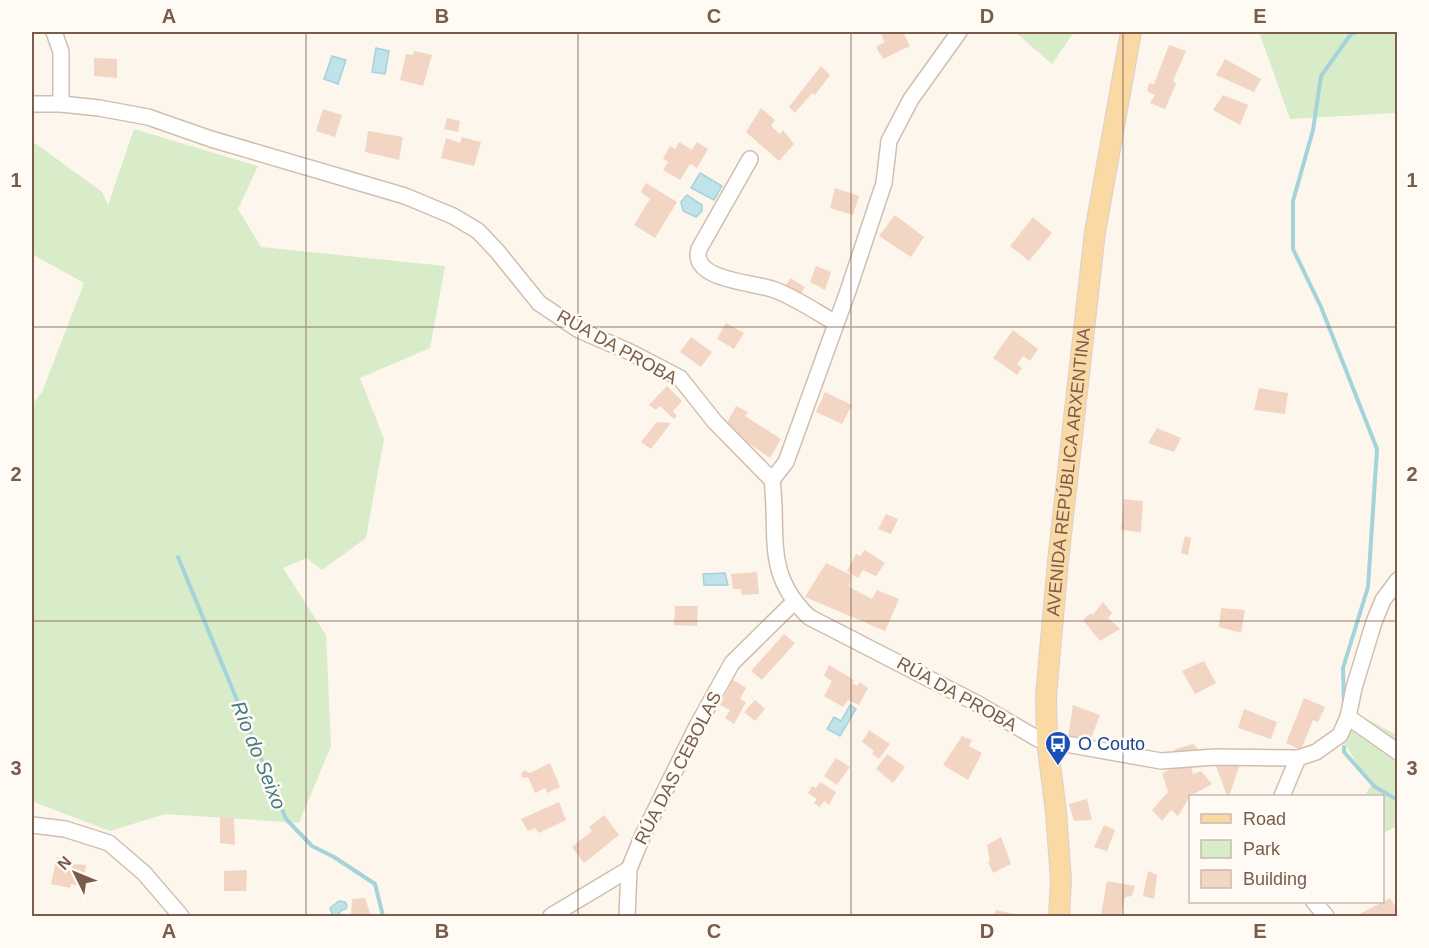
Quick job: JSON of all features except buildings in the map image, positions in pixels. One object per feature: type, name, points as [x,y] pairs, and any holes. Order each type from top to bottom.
[{"type":"main road","name":"AVENIDA REPÚBLICA ARXENTINA","points":[[1059,916],[1061,880],[1047,741],[1047,696],[1059,561],[1095,232],[1131,32]]},
{"type":"street","points":[[54,32],[61,52],[61,104]]},
{"type":"street","points":[[772,480],[786,462],[836,323],[884,183],[889,141],[911,99],[960,32]]},
{"type":"street","name":"RÚA DA PROBA","points":[[32,104],[99,108],[148,117],[211,139],[405,196],[453,216],[478,231],[539,303],[579,330],[630,352],[680,378],[715,422],[772,480],[773,539],[777,567],[794,602],[809,617],[940,684],[1038,739],[1065,742],[1161,761],[1215,757],[1298,758]]},
{"type":"street","points":[[750,159],[699,249],[697,257],[701,266],[729,280],[775,290],[836,323]]},
{"type":"street","points":[[1281,795],[1298,758],[1316,752],[1340,735],[1348,717],[1354,688],[1374,622],[1383,600],[1398,580]]},
{"type":"street","name":"RÚA DAS CEBOLAS","points":[[629,869],[697,726],[732,663],[794,602]]},
{"type":"street","points":[[1348,717],[1398,752]]},
{"type":"street","points":[[32,825],[65,829],[109,843],[144,873],[181,916]]},
{"type":"street","points":[[551,916],[629,869]]},
{"type":"street","points":[[627,916],[629,869]]},
{"type":"street","points":[[1315,903],[1326,916]]},
{"type":"green space","points":[[1015,32],[1074,32],[1052,64]]},
{"type":"green space","points":[[1259,32],[1397,32],[1397,113],[1290,119]]},
{"type":"green space","points":[[134,129],[258,166],[238,209],[261,247],[445,266],[430,348],[360,378],[384,439],[366,538],[322,570],[307,558],[283,568],[326,635],[331,746],[299,823],[165,814],[110,831],[34,802],[32,797],[32,405],[42,392],[84,283],[32,254],[32,147],[35,143],[102,192],[108,205]]},
{"type":"green space","points":[[1365,718],[1397,735],[1397,826],[1384,832],[1384,795],[1365,795],[1371,786],[1343,741]]},
{"type":"water","points":[[376,48],[389,51],[385,74],[372,72]]},
{"type":"water","points":[[332,56],[346,60],[338,84],[324,79]]},
{"type":"water","points":[[700,173],[722,186],[714,200],[691,188]]},
{"type":"water","points":[[687,195],[702,205],[702,211],[696,217],[683,211],[681,202]]},
{"type":"water","points":[[725,573],[728,585],[704,585],[703,574]]},
{"type":"water","points":[[850,705],[856,709],[840,736],[827,729],[834,717],[841,721]]},
{"type":"water","points":[[339,901],[345,902],[346,909],[333,916],[330,908]]},
{"type":"waterway","points":[[1344,705],[1343,668],[1368,587],[1377,449],[1321,307],[1293,249],[1293,201],[1313,130],[1321,76],[1351,34],[1357,32]]},
{"type":"waterway","name":"Río do Seixo","points":[[178,557],[286,819],[312,846],[334,857],[375,884],[383,916]]},
{"type":"waterway","points":[[1344,747],[1344,752],[1375,787],[1398,800]]},
{"type":"place","name":"O Couto","points":[[1058,767]]}]
